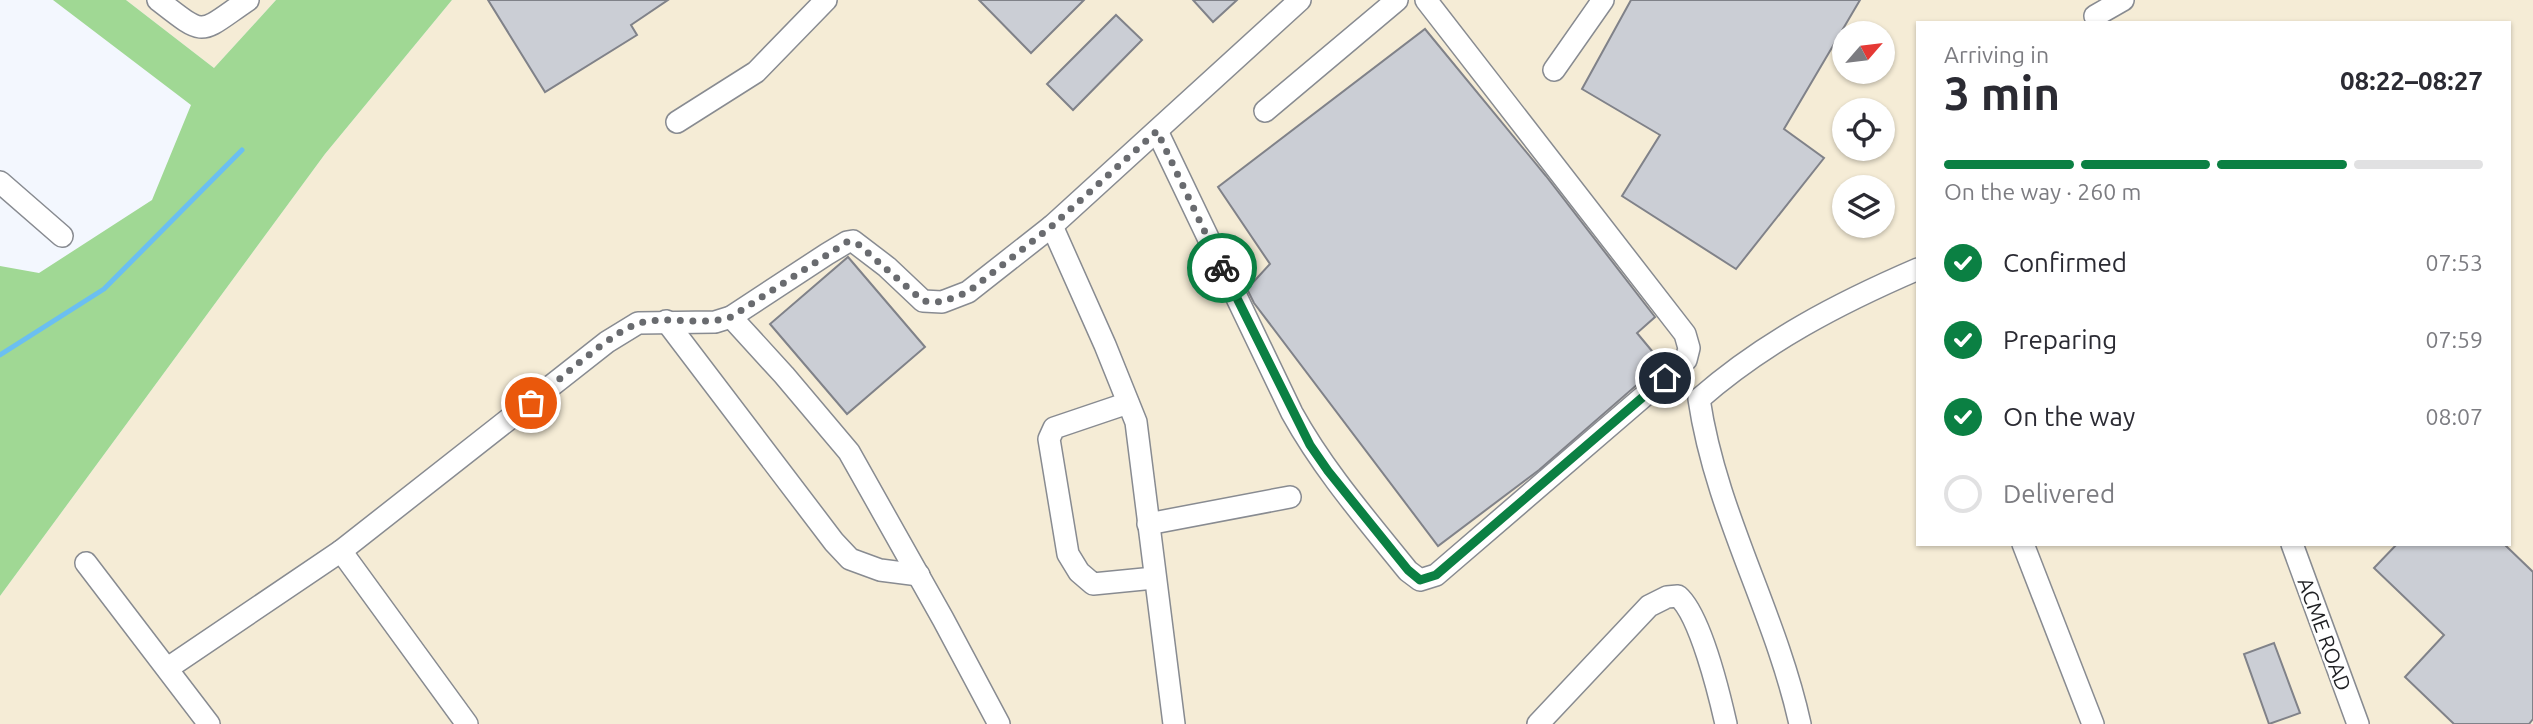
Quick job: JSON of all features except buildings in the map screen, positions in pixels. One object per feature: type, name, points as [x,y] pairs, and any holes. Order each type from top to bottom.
[{"type":"street","points":[[158,0],[191,26],[201,29],[209,27],[248,0]]},
{"type":"street","points":[[677,122],[756,72],[826,0]]},
{"type":"street","points":[[168,668],[341,551],[607,342],[638,323],[715,321],[731,317],[847,242],[853,242],[887,267],[923,301],[942,302],[968,292],[1052,226],[1300,0]]},
{"type":"street","points":[[1265,111],[1397,0]]},
{"type":"street","points":[[1157,131],[1292,413],[1310,445],[1408,570],[1420,580],[1436,575],[1686,360],[1689,348],[1685,334],[1426,0]]},
{"type":"street","points":[[1554,70],[1603,0]]},
{"type":"street","points":[[2094,13],[2123,0]]},
{"type":"street","points":[[0,182],[62,236]]},
{"type":"street","points":[[1052,226],[1136,422],[1174,724]]},
{"type":"street","points":[[1800,724],[1791,684],[1727,512],[1705,436],[1699,398],[1788,332],[1857,295],[1916,271]]},
{"type":"street","points":[[731,317],[849,452],[999,724]]},
{"type":"street","points":[[666,321],[834,542],[850,559],[880,570],[919,575]]},
{"type":"street","points":[[1128,403],[1054,428],[1049,439],[1068,554],[1079,572],[1093,584],[1154,578]]},
{"type":"street","points":[[1148,524],[1290,497]]},
{"type":"street","points":[[2025,546],[2093,724]]},
{"type":"street","name":"ACME ROAD","points":[[2293,546],[2358,724]]},
{"type":"street","points":[[341,551],[467,724]]},
{"type":"street","points":[[86,563],[209,724]]},
{"type":"street","points":[[1538,724],[1649,606],[1667,597],[1678,596],[1685,603],[1695,623],[1719,692],[1726,724]]},
{"type":"shaded area","points":[[126,0],[276,0],[214,68]]},
{"type":"shaded area","points":[[452,0],[2533,0],[2533,724],[0,724],[0,596],[325,154]]},
{"type":"green space","points":[[53,0],[126,0],[214,68],[276,0],[452,0],[325,154],[0,596],[0,266],[39,273],[152,200],[191,105]]},
{"type":"waterway","points":[[0,355],[104,289],[242,150]]},
{"type":"way so far","points":[[531,403],[628,328],[650,321],[691,323],[731,317],[847,242],[859,245],[923,301],[942,302],[968,292],[1052,226],[1157,131],[1222,268]]},
{"type":"route","points":[[1222,268],[1310,445],[1408,570],[1420,580],[1436,575],[1665,378]]}]
